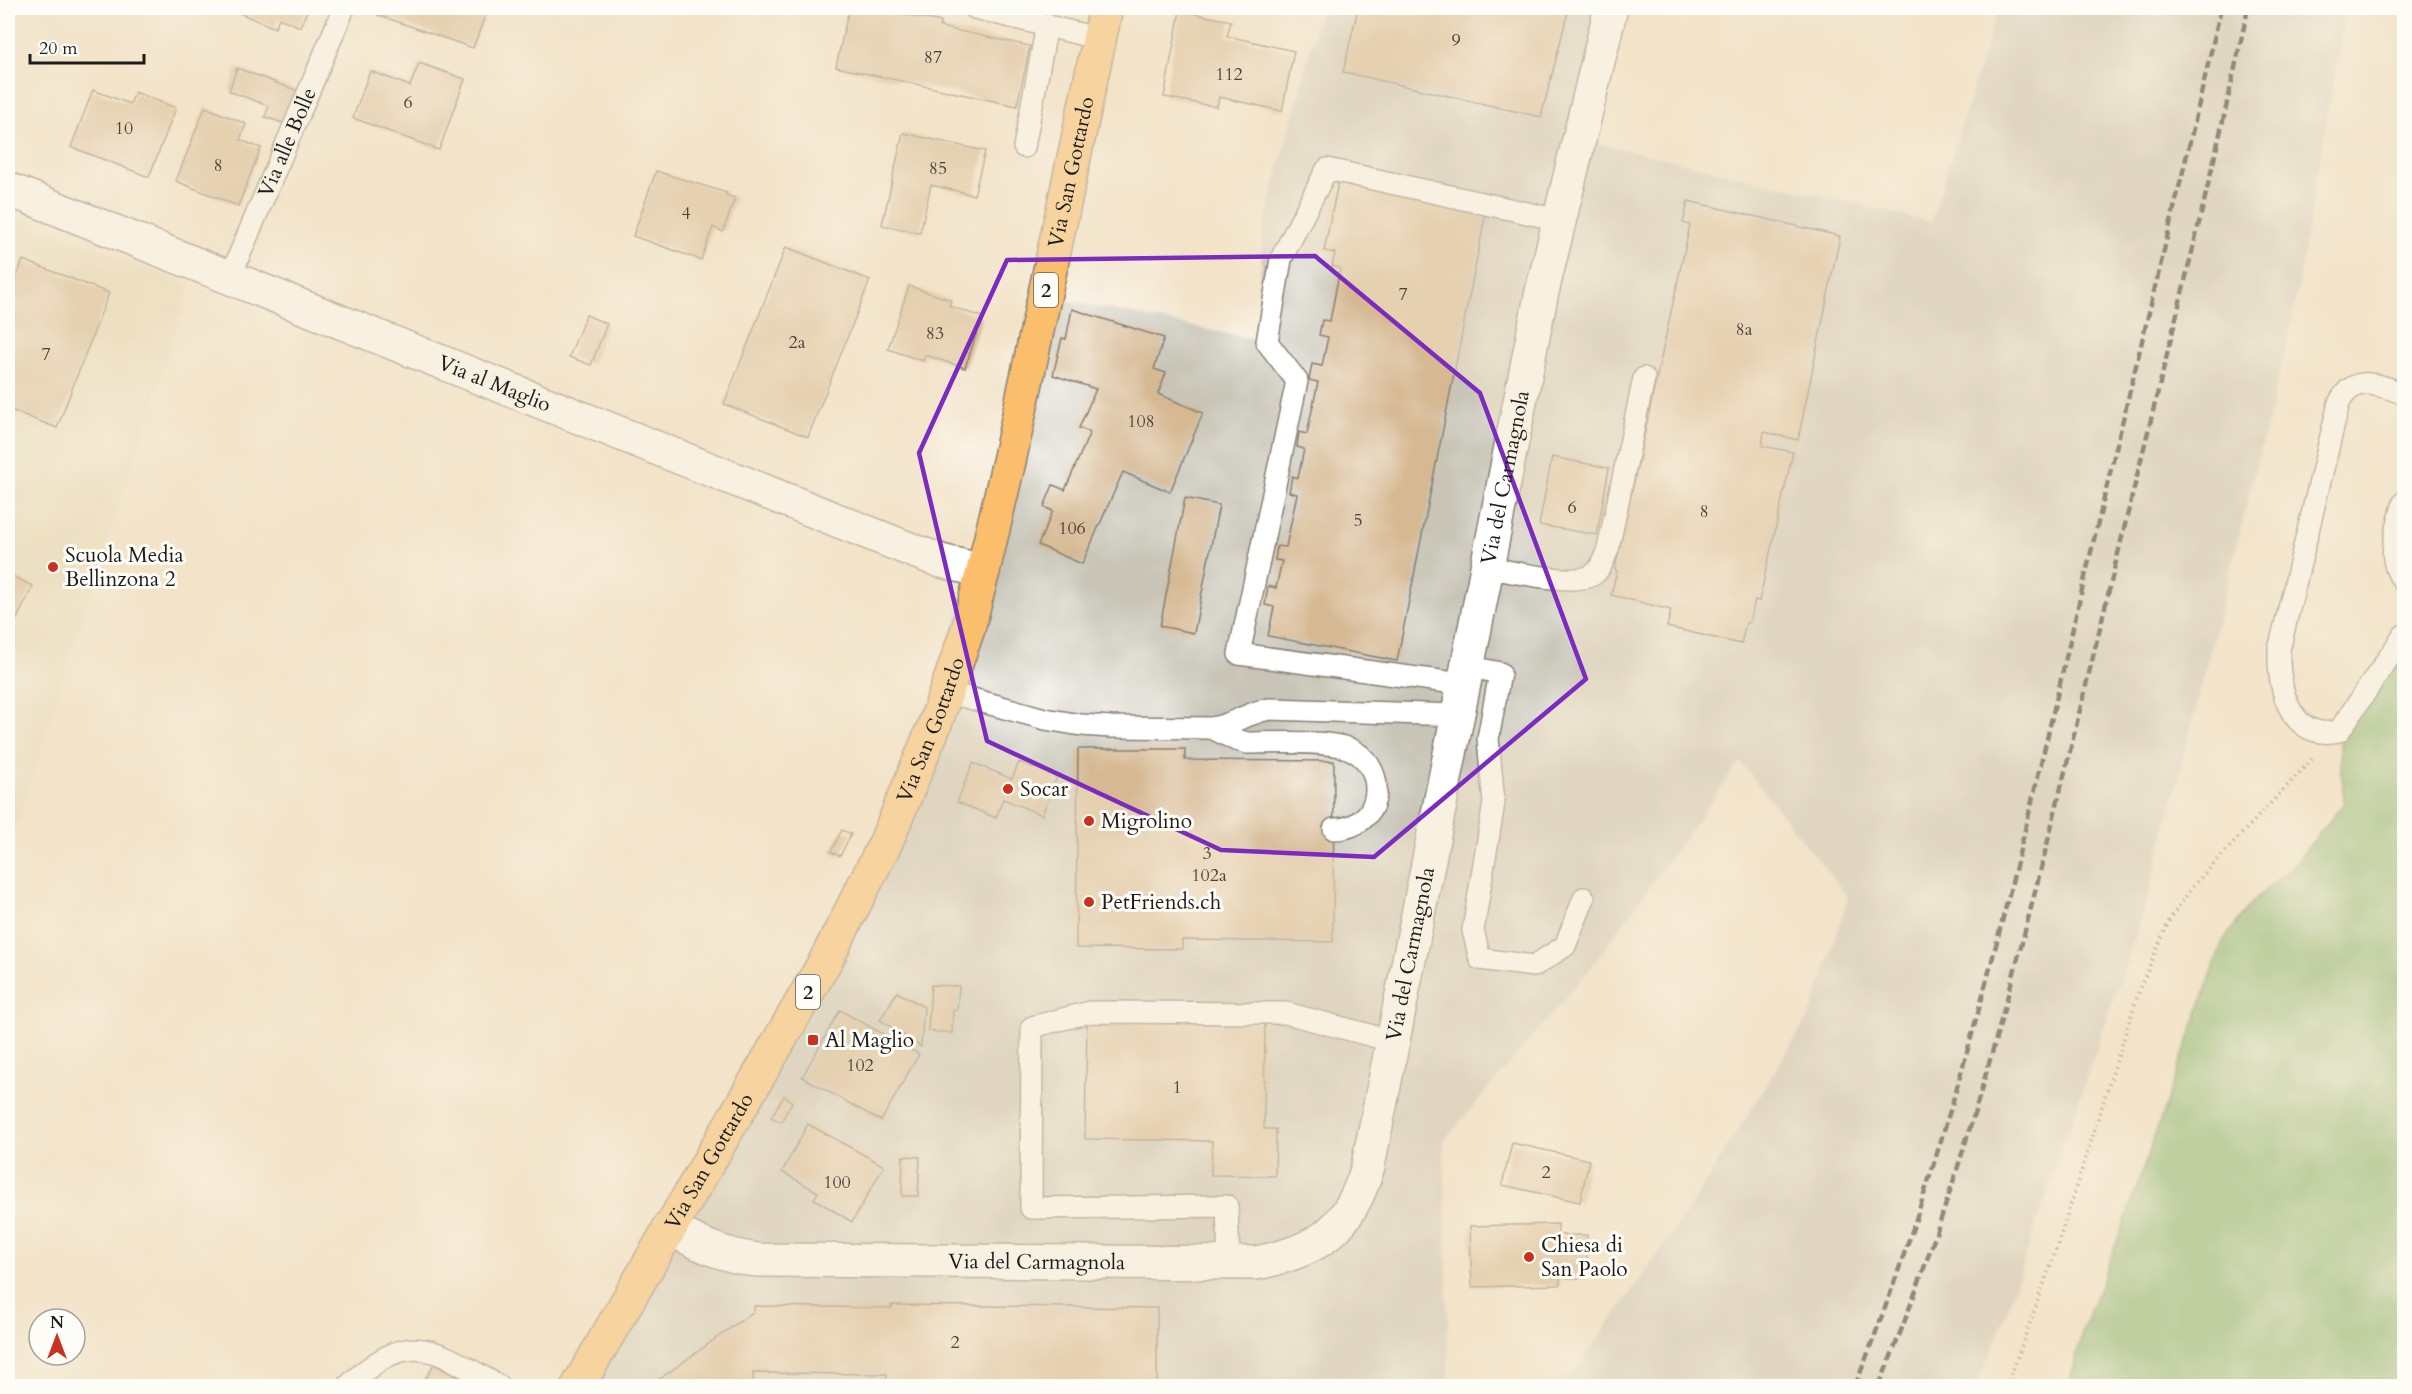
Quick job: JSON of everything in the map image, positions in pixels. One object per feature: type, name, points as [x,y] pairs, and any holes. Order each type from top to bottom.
[{"type":"main road","name":"Via San Gottardo","points":[[578,1386],[793,1019],[853,909],[886,842],[947,692],[968,629],[983,571],[1103,23]]},
{"type":"street","name":"Via del Carmagnola","points":[[669,1228],[716,1251],[730,1256],[758,1260],[1256,1263],[1283,1258],[1305,1250],[1324,1238],[1340,1223],[1353,1206],[1368,1166],[1456,715],[1539,308],[1611,8]]},
{"type":"street","name":"Via al Maglio","points":[[8,189],[914,551],[941,561],[983,571]]},
{"type":"lane","name":"Via alle Bolle","points":[[230,277],[344,8]]},
{"type":"lane","points":[[975,8],[1047,25],[1103,23]]},
{"type":"lane","points":[[1024,147],[1047,25]]},
{"type":"lane","points":[[1559,220],[1327,169],[1281,259],[1267,342],[1297,381],[1239,654],[1464,675],[1500,673],[1488,739],[1494,803],[1473,930],[1480,959],[1534,966],[1565,946],[1584,898]]},
{"type":"lane","points":[[1486,567],[1537,576],[1580,580],[1595,574],[1608,549],[1644,378]]},
{"type":"lane","points":[[2404,393],[2366,383],[2354,384],[2345,391],[2339,403],[2279,650],[2278,671],[2282,691],[2296,718],[2317,731],[2339,730],[2404,635]]},
{"type":"lane","points":[[2404,502],[2392,550],[2394,564],[2404,582]]},
{"type":"lane","points":[[947,692],[1045,718],[1081,725],[1111,727],[1212,728],[1224,726],[1255,711],[1270,709],[1456,715]]},
{"type":"lane","points":[[1212,728],[1236,740],[1247,742],[1338,745],[1353,750],[1365,759],[1372,769],[1375,780],[1374,803],[1360,824],[1350,828],[1334,829]]},
{"type":"lane","points":[[1229,1263],[1227,1206],[1031,1208],[1032,1027],[1090,1012],[1286,1013],[1392,1041]]},
{"type":"lane","points":[[348,1386],[380,1359],[393,1352],[423,1350],[441,1354],[499,1386]]},
{"type":"path","points":[[2007,1386],[2053,1260],[2140,988],[2170,919],[2193,886],[2339,730]]},
{"type":"highlighted area","points":[[1315,256],[1480,393],[1586,679],[1374,857],[1221,850],[987,741],[919,453],[1007,260]]},
{"type":"shaded area","points":[[1321,8],[1611,8],[1578,138],[1931,222],[1998,8],[2346,8],[2290,332],[2148,899],[2001,1328],[1976,1386],[1552,1386],[1574,1373],[1683,1218],[1812,1011],[1848,897],[1740,762],[1590,969],[1444,1141],[1449,1386],[578,1386],[906,795],[1044,296],[1257,340],[1263,229]]},
{"type":"shaded area","name":"Scuola Media Bellinzona 2","points":[[8,213],[191,284],[8,850]]},
{"type":"green space","points":[[2404,635],[2404,1386],[2069,1386],[2083,1330],[2126,1218],[2223,941],[2252,902],[2292,867],[2344,803],[2339,731]]},
{"type":"building","points":[[227,8],[316,8],[315,11],[308,9],[300,27],[279,18],[275,28]]},
{"type":"building","points":[[380,8],[488,8],[473,48],[378,15]]},
{"type":"building","points":[[849,8],[874,8],[941,22],[940,27],[1030,46],[1017,106],[836,67]]},
{"type":"building","points":[[1358,8],[1569,8],[1541,117],[1343,72]]},
{"type":"building","points":[[1180,11],[1231,21],[1227,36],[1294,51],[1282,111],[1219,97],[1217,107],[1164,97]]},
{"type":"building","points":[[419,63],[465,79],[439,150],[353,118],[370,71],[410,86]]},
{"type":"building","points":[[237,68],[298,91],[286,124],[265,117],[269,106],[229,91]]},
{"type":"building","points":[[93,90],[130,104],[135,92],[176,108],[149,177],[71,147]]},
{"type":"building","points":[[205,107],[246,124],[240,140],[261,148],[238,206],[176,181]]},
{"type":"building","points":[[903,133],[985,151],[974,195],[931,185],[920,233],[882,225]]},
{"type":"building","points":[[656,171],[727,193],[726,195],[735,198],[723,232],[713,227],[701,260],[633,236]]},
{"type":"building","points":[[1339,178],[1487,207],[1397,661],[1268,636],[1274,607],[1265,605],[1268,586],[1276,588],[1282,561],[1275,560],[1277,546],[1286,547],[1297,494],[1289,492],[1292,476],[1298,478],[1304,449],[1297,447],[1299,432],[1307,434],[1318,382],[1309,380],[1312,364],[1322,366],[1328,337],[1319,335],[1322,320],[1330,321],[1340,268],[1332,266],[1335,253],[1324,251]]},
{"type":"building","points":[[1688,201],[1840,236],[1798,440],[1764,432],[1762,446],[1793,452],[1759,601],[1755,600],[1750,622],[1746,623],[1741,644],[1667,627],[1671,610],[1611,595],[1690,225],[1683,223]]},
{"type":"building","points":[[786,247],[870,280],[808,437],[724,404]]},
{"type":"building","points":[[23,260],[109,293],[57,428],[8,409],[8,300]]},
{"type":"building","points":[[909,286],[951,300],[949,306],[982,317],[965,368],[925,355],[923,361],[888,349]]},
{"type":"building","points":[[1072,309],[1164,338],[1154,369],[1166,373],[1158,394],[1203,413],[1170,492],[1123,472],[1082,564],[1038,545],[1053,511],[1044,507],[1053,485],[1065,490],[1090,432],[1079,428],[1096,389],[1053,375],[1062,338],[1066,339]]},
{"type":"building","points":[[586,315],[607,324],[591,365],[569,357]]},
{"type":"building","points":[[1552,457],[1609,468],[1597,535],[1539,525]]},
{"type":"building","points":[[1185,498],[1219,505],[1194,633],[1160,626]]},
{"type":"building","name":"Scuola Media Bellinzona 2","points":[[8,574],[33,586],[8,637]]},
{"type":"building","points":[[1078,749],[1185,749],[1185,760],[1334,761],[1333,942],[1182,940],[1182,949],[1076,948]]},
{"type":"building","name":"Socar","points":[[1019,762],[1057,777],[1042,815],[1003,799],[996,818],[957,802],[973,763],[1012,779]]},
{"type":"building","points":[[842,830],[851,834],[840,856],[831,852]]},
{"type":"building","points":[[931,985],[959,986],[957,1010],[953,1010],[952,1033],[928,1031]]},
{"type":"building","points":[[897,992],[924,1007],[921,1047],[880,1020]]},
{"type":"building","points":[[840,1010],[919,1054],[881,1121],[802,1077]]},
{"type":"building","points":[[1087,1021],[1265,1024],[1264,1129],[1276,1129],[1275,1176],[1211,1175],[1212,1141],[1085,1139]]},
{"type":"building","points":[[784,1096],[792,1102],[781,1122],[771,1117]]},
{"type":"building","points":[[808,1124],[884,1166],[852,1222],[814,1199],[818,1192],[782,1172]]},
{"type":"building","points":[[1512,1143],[1589,1160],[1580,1202],[1502,1185]]},
{"type":"building","points":[[903,1156],[920,1157],[918,1196],[902,1196]]},
{"type":"building","name":"Chiesa di San Paolo","points":[[1558,1224],[1558,1235],[1587,1235],[1587,1278],[1560,1278],[1560,1285],[1472,1287],[1470,1226]]},
{"type":"building","points":[[891,1305],[1157,1308],[1157,1386],[886,1386],[887,1374],[753,1373],[753,1386],[650,1386],[754,1311],[754,1306],[892,1308]]},
{"type":"building","points":[[434,1364],[473,1386],[421,1386]]},
{"type":"railway","points":[[1855,1386],[1891,1292],[1923,1197],[1953,1101],[2006,908],[2221,8]]},
{"type":"railway","points":[[1879,1386],[1946,1203],[2028,921],[2213,165],[2248,8]]},
{"type":"place","name":"Scuola Media Bellinzona 2","points":[[53,567]]},
{"type":"place","name":"Socar","points":[[1008,789]]},
{"type":"place","name":"Migrolino","points":[[1089,821]]},
{"type":"place","name":"PetFriends.ch","points":[[1089,902]]},
{"type":"place","name":"Al Maglio","points":[[813,1040]]},
{"type":"place","name":"Chiesa di San Paolo","points":[[1529,1257]]}]
